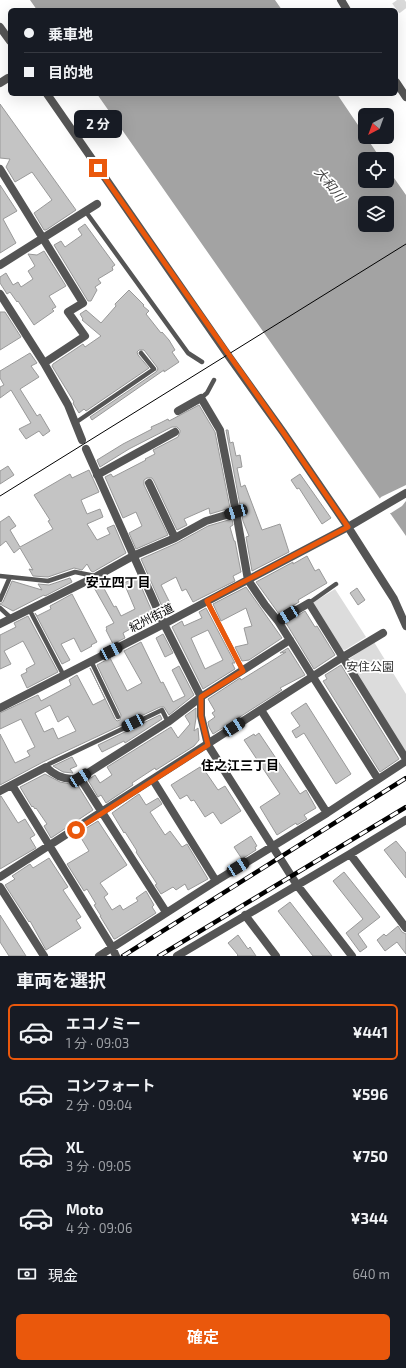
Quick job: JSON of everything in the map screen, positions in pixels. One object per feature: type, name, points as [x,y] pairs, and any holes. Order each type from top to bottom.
[{"type":"street","points":[[0,26],[8,38]]},
{"type":"street","points":[[0,83],[8,78]]},
{"type":"street","points":[[398,85],[406,97]]},
{"type":"street","points":[[48,96],[283,432],[351,525],[394,599],[406,626]]},
{"type":"street","points":[[0,169],[83,303],[68,312],[85,336],[44,363]]},
{"type":"street","points":[[0,265],[97,204]]},
{"type":"street","points":[[0,294],[44,363],[68,405],[82,440]]},
{"type":"street","points":[[178,411],[201,398],[220,430],[251,578],[265,605],[278,621],[378,779]]},
{"type":"street","points":[[97,475],[175,432]]},
{"type":"street","points":[[86,450],[164,624],[201,697],[201,716],[208,745],[297,886],[352,956]]},
{"type":"street","points":[[149,483],[175,538]]},
{"type":"street","name":"紀州街道","points":[[0,708],[251,578],[351,525],[406,493]]},
{"type":"street","points":[[0,624],[97,576],[133,556],[175,538],[206,521],[236,512]]},
{"type":"street","points":[[99,956],[216,880],[327,813],[406,760],[308,603],[278,621]]},
{"type":"street","points":[[0,877],[49,847],[343,657],[383,633]]},
{"type":"street","points":[[0,791],[46,768],[53,774],[73,780],[80,778],[168,722],[201,697],[290,640]]},
{"type":"street","points":[[261,710],[327,813]]},
{"type":"street","points":[[80,778],[166,912]]},
{"type":"street","points":[[153,780],[216,880]]},
{"type":"street","points":[[12,785],[112,947],[116,956]]},
{"type":"street","points":[[177,956],[188,953],[245,915],[404,824]]},
{"type":"street","points":[[350,854],[406,928]]},
{"type":"street","points":[[0,887],[44,956]]},
{"type":"street","points":[[245,915],[276,956]]},
{"type":"lane","points":[[86,212],[188,353],[202,362]]},
{"type":"lane","points":[[75,423],[154,369],[141,353]]},
{"type":"lane","points":[[201,398],[207,393],[214,380]]},
{"type":"lane","points":[[0,576],[48,581],[75,572],[97,576]]},
{"type":"lane","points":[[0,600],[10,578]]},
{"type":"lane","points":[[308,603],[336,584]]},
{"type":"lane","points":[[207,601],[243,671]]},
{"type":"lane","points":[[0,608],[11,618]]},
{"type":"lane","points":[[29,609],[64,676]]},
{"type":"lane","points":[[91,662],[118,717]]},
{"type":"lane","points":[[46,768],[49,764],[162,710],[168,722]]},
{"type":"green space","points":[[335,589],[366,637],[345,650],[341,649],[313,606],[314,602]]},
{"type":"green space","name":"安住公園","points":[[374,642],[406,694],[406,752],[349,663],[349,659]]},
{"type":"water","points":[[30,0],[275,0],[281,8],[36,8]]},
{"type":"water","name":"大和川","points":[[98,96],[338,96],[358,125],[358,144],[371,144],[376,152],[358,152],[358,188],[394,188],[394,178],[406,195],[406,536]]},
{"type":"pier","points":[[406,485],[406,501],[402,506],[391,513],[387,513],[379,500],[381,497]]},
{"type":"building","points":[[0,104],[76,210],[46,230],[44,230],[34,213],[52,200],[32,172],[15,182],[6,167],[10,159],[0,158]]},
{"type":"building","points":[[0,185],[17,211],[3,219],[16,243],[0,253]]},
{"type":"building","points":[[85,224],[115,265],[112,267],[113,270],[98,279],[101,283],[95,287],[97,290],[91,301],[88,301],[54,245],[61,241],[65,247],[82,235],[78,229]]},
{"type":"building","points":[[44,251],[66,286],[49,296],[56,307],[52,309],[54,311],[34,325],[18,301],[17,302],[10,292],[7,294],[0,283],[0,277],[6,273],[13,285],[18,282],[21,287],[33,279],[28,271],[35,266],[28,254],[37,255]]},
{"type":"building","points":[[129,290],[149,311],[146,314],[161,333],[162,332],[169,340],[175,350],[172,352],[179,362],[164,372],[164,370],[92,420],[90,417],[156,372],[158,369],[157,367],[144,350],[139,350],[137,352],[138,355],[149,368],[86,411],[84,409],[79,413],[52,366],[83,344],[85,347],[101,336],[82,320],[83,319],[80,314],[86,310],[101,323],[116,306],[115,304]]},
{"type":"building","points":[[0,312],[5,312],[21,337],[0,350]]},
{"type":"building","points":[[30,353],[37,363],[31,366],[39,377],[20,389],[37,416],[40,414],[50,431],[43,436],[39,431],[26,439],[19,429],[31,423],[11,390],[0,398],[0,387],[4,385],[0,378],[0,371]]},
{"type":"building","points":[[199,405],[215,432],[230,508],[210,514],[209,508],[184,519],[187,525],[177,530],[154,481],[152,478],[147,478],[144,480],[144,485],[168,535],[136,549],[129,533],[142,526],[136,512],[123,518],[105,477],[111,474],[113,477],[146,460],[145,459],[155,454],[153,450],[178,437],[180,430],[177,427],[172,427],[129,449],[100,467],[97,460],[152,429],[151,427],[168,419],[169,421]]},
{"type":"building","points":[[226,430],[228,430],[230,443],[233,442],[236,456],[240,455],[242,467],[237,468],[241,487],[245,485],[262,530],[280,524],[289,552],[252,571],[246,537],[249,536],[243,521]]},
{"type":"building","points":[[8,466],[14,475],[0,484],[0,471]]},
{"type":"building","points":[[89,470],[99,492],[81,500],[87,514],[100,509],[103,517],[87,524],[97,540],[110,534],[107,528],[114,525],[126,553],[93,572],[87,564],[82,570],[74,568],[48,577],[33,576],[29,569],[33,570],[20,548],[14,553],[6,541],[0,546],[0,522],[9,516],[16,526],[10,530],[20,547],[53,529],[48,521],[50,520],[34,495],[70,474],[72,478]]},
{"type":"building","points":[[300,474],[331,518],[322,524],[299,488],[297,489],[291,480]]},
{"type":"building","points":[[232,519],[233,525],[230,527],[235,541],[241,572],[233,576],[235,581],[193,602],[186,589],[182,591],[176,577],[161,585],[172,607],[164,611],[141,559],[177,543],[208,526]]},
{"type":"building","points":[[307,556],[315,571],[319,569],[327,583],[298,600],[299,602],[279,614],[256,582]]},
{"type":"building","points":[[137,577],[154,616],[123,633],[125,638],[113,644],[106,627],[114,623],[92,584],[100,581],[114,607],[116,606],[121,616],[135,609],[124,583]]},
{"type":"building","points":[[70,578],[72,582],[13,611],[0,604],[3,602],[12,581],[42,590],[38,584],[49,585]]},
{"type":"building","points":[[246,587],[282,638],[249,660],[242,661],[235,647],[248,644],[244,628],[252,626],[246,608],[221,621],[213,604]]},
{"type":"building","points":[[357,588],[365,600],[358,605],[350,593]]},
{"type":"building","points":[[72,594],[97,642],[81,652],[74,638],[61,644],[70,660],[62,664],[35,613],[37,616],[51,609],[50,606]]},
{"type":"building","points":[[206,608],[235,663],[232,663],[235,669],[203,689],[172,627],[182,621],[184,626],[202,618],[199,612]],"holes":[[[208,630],[223,660],[205,669],[191,638]]]},
{"type":"building","points":[[305,611],[315,627],[317,626],[335,655],[314,669],[286,623]]},
{"type":"building","points":[[28,616],[58,672],[27,688],[21,675],[27,672],[26,669],[35,664],[29,652],[23,641],[4,651],[11,664],[0,669],[0,635],[16,627],[14,623]]},
{"type":"building","points":[[163,634],[173,653],[165,657],[156,638]]},
{"type":"building","points":[[141,642],[161,683],[163,682],[173,702],[185,696],[172,670],[179,666],[194,695],[169,715],[164,707],[160,707],[43,762],[0,785],[0,734],[15,763],[30,756],[27,751],[35,747],[21,719],[0,729],[0,713],[38,695],[41,701],[71,685],[69,680],[77,675],[93,705],[105,699],[90,668],[115,719],[117,721],[120,720],[121,715],[97,665],[110,658],[127,691],[142,683],[124,651]],"holes":[[[50,705],[58,722],[68,716],[76,731],[58,739],[53,728],[44,732],[35,713]]]},
{"type":"building","points":[[288,648],[305,675],[280,688],[282,690],[213,734],[208,722],[215,717],[212,713],[215,711],[208,699],[240,678],[241,680],[286,652],[280,653]]},
{"type":"building","points":[[341,665],[399,759],[380,772],[323,681],[327,679],[325,675]]},
{"type":"building","points":[[306,703],[351,774],[336,784],[304,733],[296,738],[292,731],[300,726],[291,713]]},
{"type":"building","points":[[196,708],[194,731],[198,728],[199,740],[194,746],[156,770],[155,768],[106,803],[101,795],[98,797],[88,780],[95,775],[100,783],[112,775],[107,767],[171,727],[178,738],[190,724],[185,716]]},
{"type":"building","points":[[160,715],[162,719],[125,743],[124,741],[102,752],[98,745]]},
{"type":"building","points":[[259,733],[300,794],[306,790],[316,808],[304,815],[307,819],[297,825],[296,823],[277,835],[260,807],[280,794],[244,740],[254,734],[255,736]]},
{"type":"building","points":[[72,757],[77,766],[70,769],[73,773],[63,772],[53,766]]},
{"type":"building","points":[[200,767],[203,772],[205,771],[218,790],[225,786],[241,811],[221,824],[213,812],[205,817],[194,800],[191,801],[187,795],[180,799],[171,785]]},
{"type":"building","points":[[45,774],[60,782],[77,784],[93,810],[51,838],[44,826],[47,824],[36,808],[35,809],[33,806],[32,807],[20,787]]},
{"type":"building","points":[[139,794],[146,805],[158,798],[162,804],[150,812],[165,835],[170,831],[182,847],[187,844],[208,879],[188,890],[185,884],[176,890],[173,887],[161,894],[155,885],[157,884],[112,813]]},
{"type":"building","points":[[0,796],[18,823],[25,819],[35,835],[30,838],[36,848],[0,869]]},
{"type":"building","points":[[98,821],[127,865],[100,883],[108,894],[104,897],[112,910],[120,905],[123,910],[138,901],[136,898],[146,891],[154,905],[152,907],[156,913],[115,939],[100,916],[94,905],[96,904],[87,889],[84,891],[67,864],[89,851],[78,833]]},
{"type":"building","points":[[251,836],[257,846],[255,847],[256,850],[242,859],[234,847]]},
{"type":"building","points":[[396,841],[406,853],[406,878],[384,850]]},
{"type":"building","points":[[49,858],[68,887],[63,890],[81,917],[76,920],[81,928],[46,950],[30,921],[29,922],[5,885],[15,879],[12,876],[30,864],[33,868]]},
{"type":"building","points":[[344,872],[380,917],[358,934],[367,947],[360,952],[346,933],[363,919],[333,881]]},
{"type":"building","points":[[290,902],[332,956],[313,956],[278,911]]},
{"type":"building","points":[[0,915],[26,956],[9,956],[0,942]]},
{"type":"building","points":[[398,926],[402,932],[406,934],[406,954],[397,942],[385,951],[377,940],[384,934],[386,936]]},
{"type":"building","points":[[238,935],[248,949],[250,947],[256,956],[237,956],[238,955],[228,943]]},
{"type":"tunnel","points":[[397,0],[406,12]]},
{"type":"tram line","points":[[0,496],[406,244]]},
{"type":"railway","points":[[123,956],[406,778]]},
{"type":"railway","points":[[159,956],[406,807]]},
{"type":"district","name":"安立四丁目","points":[[118,582]]},
{"type":"district","name":"住之江三丁目","points":[[240,765]]},
{"type":"route","points":[[76,830],[208,745],[201,716],[201,697],[243,671],[207,601],[348,527],[98,168]]}]
